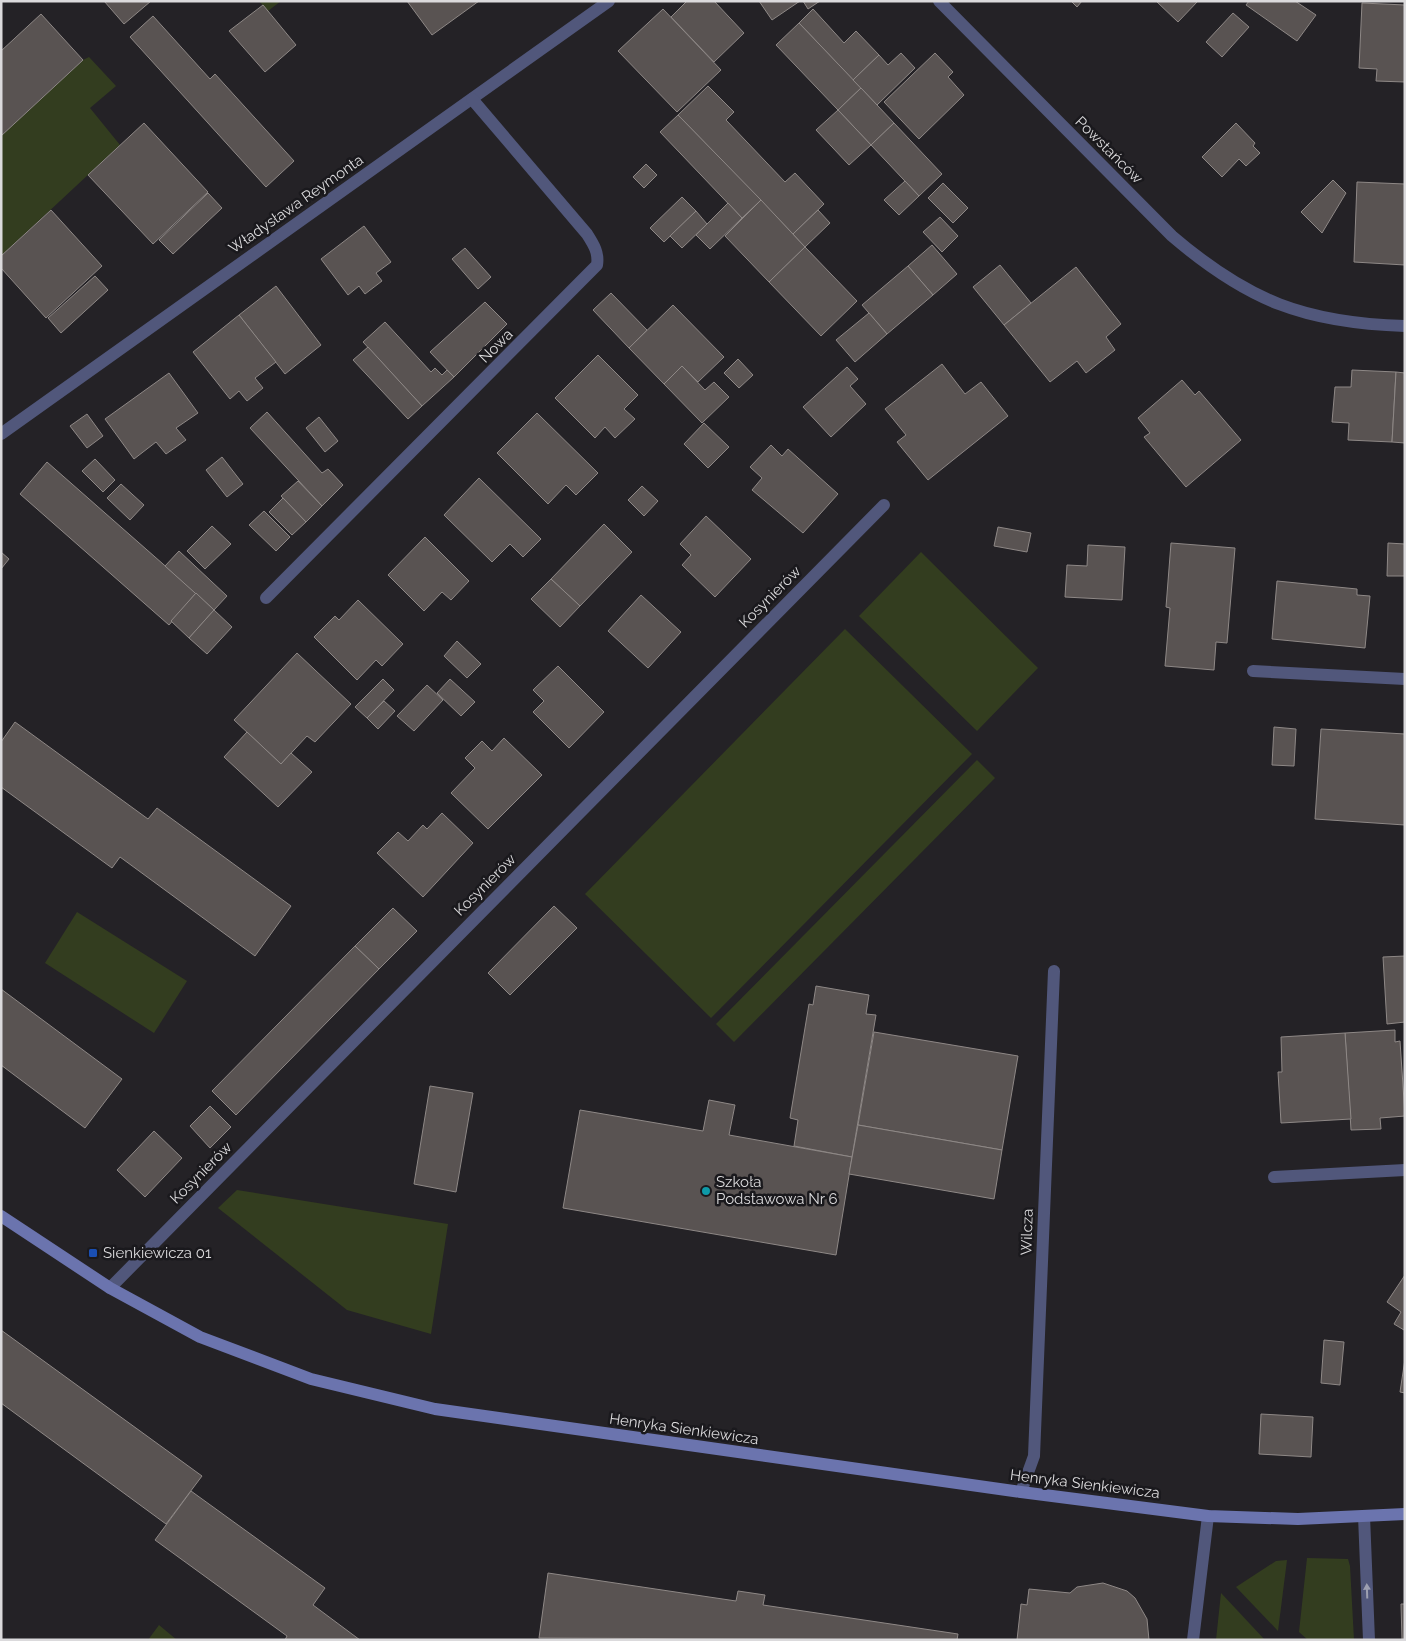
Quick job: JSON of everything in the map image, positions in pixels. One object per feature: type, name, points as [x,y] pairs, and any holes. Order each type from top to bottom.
[{"type":"street","name":"Władysława Reymonta","points":[[1,434],[609,1]]},
{"type":"street","name":"Powstańców","points":[[939,1],[1172,236],[1202,262],[1235,284],[1272,302],[1311,315],[1348,323],[1405,326]]},
{"type":"street","name":"Nowa","points":[[266,598],[597,265],[599,257],[595,246],[587,234],[472,99]]},
{"type":"street","name":"Kosynierów","points":[[110,1288],[884,505]]},
{"type":"street","points":[[1253,671],[1405,679]]},
{"type":"street","name":"Wilcza","points":[[1021,1492],[1034,1456],[1054,971]]},
{"type":"street","points":[[1274,1177],[1405,1170]]},
{"type":"street","name":"Henryka Sienkiewicza","points":[[1,1216],[110,1288],[200,1337],[253,1359],[311,1379],[435,1409],[1021,1492],[1208,1516],[1298,1519],[1405,1514]]},
{"type":"street","points":[[1194,1640],[1208,1516]]},
{"type":"street","points":[[1364,1516],[1369,1640]]},
{"type":"green space","points":[[259,1],[281,1],[268,11]]},
{"type":"green space","points":[[89,57],[116,86],[90,108],[120,145],[1,256],[1,136],[83,60]]},
{"type":"green space","points":[[921,552],[1038,668],[977,731],[859,616]]},
{"type":"green space","points":[[845,629],[972,754],[711,1018],[585,894]]},
{"type":"green space","points":[[977,760],[995,778],[734,1042],[716,1024]]},
{"type":"green space","points":[[77,912],[187,981],[154,1033],[45,963]]},
{"type":"green space","points":[[237,1190],[448,1224],[431,1334],[347,1310],[218,1208]]},
{"type":"green space","points":[[1307,1558],[1348,1559],[1354,1640],[1308,1640],[1299,1632]]},
{"type":"green space","points":[[1287,1560],[1278,1631],[1236,1587],[1276,1561]]},
{"type":"green space","points":[[1221,1593],[1265,1640],[1216,1640]]},
{"type":"green space","points":[[159,1625],[177,1640],[148,1640]]},
{"type":"building","points":[[104,1],[151,1],[124,24]]},
{"type":"building","points":[[407,1],[479,1],[432,35]]},
{"type":"building","points":[[687,1],[714,1],[744,33],[714,62],[671,17]]},
{"type":"building","points":[[759,1],[800,1],[772,20]]},
{"type":"building","points":[[803,1],[820,1],[808,9]]},
{"type":"building","points":[[1071,1],[1082,1],[1077,7]]},
{"type":"building","points":[[1156,1],[1198,1],[1178,22]]},
{"type":"building","points":[[1249,1],[1295,1],[1316,15],[1297,41],[1246,5]]},
{"type":"building","points":[[1362,3],[1405,5],[1405,82],[1376,81],[1377,69],[1359,68]]},
{"type":"building","points":[[263,5],[296,45],[265,72],[229,31]]},
{"type":"building","points":[[663,9],[721,70],[677,112],[618,51]]},
{"type":"building","points":[[813,9],[844,43],[856,31],[879,55],[853,80],[799,23]]},
{"type":"building","points":[[1233,13],[1249,27],[1222,57],[1206,42]]},
{"type":"building","points":[[41,14],[83,60],[1,136],[1,51]]},
{"type":"building","points":[[153,16],[210,79],[215,74],[294,161],[266,187],[130,37]]},
{"type":"building","points":[[799,23],[861,88],[838,110],[776,45]]},
{"type":"building","points":[[901,53],[915,68],[877,105],[853,80],[879,55],[888,65]]},
{"type":"building","points":[[935,53],[953,72],[948,77],[964,95],[919,139],[884,102]]},
{"type":"building","points":[[708,86],[734,112],[726,120],[785,182],[795,173],[824,204],[793,234],[678,115]]},
{"type":"building","points":[[861,88],[894,123],[871,145],[838,110]]},
{"type":"building","points":[[838,110],[871,145],[849,165],[816,130]]},
{"type":"building","points":[[678,115],[761,200],[742,218],[660,132]]},
{"type":"building","points":[[144,123],[208,192],[153,244],[88,175]]},
{"type":"building","points":[[894,123],[942,174],[919,196],[871,145]]},
{"type":"building","points":[[1236,123],[1255,143],[1253,146],[1260,153],[1246,166],[1239,159],[1222,177],[1202,157]]},
{"type":"building","points":[[646,164],[657,175],[644,188],[633,177]]},
{"type":"building","points":[[1333,180],[1346,193],[1322,233],[1301,212]]},
{"type":"building","points":[[905,181],[919,196],[899,215],[884,200]]},
{"type":"building","points":[[1357,182],[1405,184],[1405,265],[1354,262]]},
{"type":"building","points":[[943,183],[968,208],[953,223],[928,198]]},
{"type":"building","points":[[208,193],[222,208],[173,254],[159,240]]},
{"type":"building","points":[[682,197],[696,211],[664,242],[650,228]]},
{"type":"building","points":[[761,200],[805,247],[769,282],[725,236]]},
{"type":"building","points":[[728,203],[742,218],[710,249],[696,235]]},
{"type":"building","points":[[51,210],[102,266],[46,318],[1,268],[1,256]]},
{"type":"building","points":[[818,210],[830,223],[805,247],[793,234]]},
{"type":"building","points":[[696,211],[707,224],[682,248],[670,236]]},
{"type":"building","points":[[940,217],[958,236],[942,252],[923,232]]},
{"type":"building","points":[[364,226],[391,262],[376,273],[382,281],[365,294],[359,286],[348,295],[321,259]]},
{"type":"building","points":[[932,245],[957,274],[933,295],[908,266]]},
{"type":"building","points":[[805,247],[857,301],[821,336],[769,282]]},
{"type":"building","points":[[465,248],[491,277],[478,289],[452,259]]},
{"type":"building","points":[[1000,265],[1031,303],[1004,325],[973,287]]},
{"type":"building","points":[[908,266],[933,295],[887,334],[862,305]]},
{"type":"building","points":[[1076,267],[1121,324],[1106,337],[1115,350],[1086,373],[1077,361],[1050,382],[1004,325]]},
{"type":"building","points":[[95,276],[108,290],[61,333],[48,318]]},
{"type":"building","points":[[276,286],[321,345],[285,374],[239,315]]},
{"type":"building","points":[[611,293],[647,330],[629,348],[593,310]]},
{"type":"building","points":[[485,302],[507,324],[454,377],[430,352]]},
{"type":"building","points":[[673,305],[724,357],[698,382],[682,366],[664,384],[629,348]]},
{"type":"building","points":[[869,313],[887,334],[855,362],[836,340]]},
{"type":"building","points":[[239,315],[276,362],[255,378],[263,388],[247,401],[239,391],[230,399],[193,352]]},
{"type":"building","points":[[385,322],[431,372],[435,368],[442,375],[447,370],[454,377],[422,406],[363,342]]},
{"type":"building","points":[[368,347],[422,406],[408,419],[353,360]]},
{"type":"building","points":[[598,355],[638,395],[624,409],[635,419],[615,438],[605,427],[595,438],[555,398]]},
{"type":"building","points":[[738,359],[753,375],[739,388],[724,373]]},
{"type":"building","points":[[942,364],[965,394],[981,382],[1008,416],[928,480],[897,442],[906,435],[885,409]]},
{"type":"building","points":[[682,366],[705,390],[714,382],[729,397],[702,423],[664,384]]},
{"type":"building","points":[[847,367],[858,379],[850,386],[866,404],[831,437],[803,407]]},
{"type":"building","points":[[1352,370],[1396,372],[1392,442],[1348,440],[1349,423],[1332,422],[1335,387],[1351,387]]},
{"type":"building","points":[[1396,372],[1405,373],[1405,443],[1392,442]]},
{"type":"building","points":[[169,373],[198,413],[176,428],[186,440],[166,454],[156,442],[134,459],[105,419]]},
{"type":"building","points":[[1182,380],[1195,395],[1199,391],[1241,440],[1186,487],[1144,437],[1150,433],[1138,418]]},
{"type":"building","points":[[267,412],[322,473],[328,469],[343,485],[322,506],[250,428]]},
{"type":"building","points":[[537,413],[598,473],[576,495],[566,485],[548,504],[497,453]]},
{"type":"building","points":[[87,414],[103,436],[87,448],[70,426]]},
{"type":"building","points":[[319,417],[338,441],[325,452],[306,428]]},
{"type":"building","points":[[704,423],[729,447],[708,468],[684,444]]},
{"type":"building","points":[[771,445],[782,456],[788,449],[838,494],[803,533],[752,490],[762,478],[750,467]]},
{"type":"building","points":[[222,457],[243,484],[227,497],[206,470]]},
{"type":"building","points":[[95,459],[115,480],[103,492],[82,471]]},
{"type":"building","points":[[47,462],[196,593],[169,625],[20,494]]},
{"type":"building","points":[[479,478],[541,539],[523,557],[510,544],[492,562],[444,515]]},
{"type":"building","points":[[298,481],[322,506],[306,522],[281,496]]},
{"type":"building","points":[[121,484],[144,505],[130,520],[107,498]]},
{"type":"building","points":[[642,486],[658,501],[644,516],[628,500]]},
{"type":"building","points":[[283,498],[306,522],[292,535],[269,512]]},
{"type":"building","points":[[264,511],[290,537],[276,551],[249,525]]},
{"type":"building","points":[[706,516],[751,559],[715,597],[682,565],[691,555],[680,544]]},
{"type":"building","points":[[604,524],[632,552],[580,606],[551,579]]},
{"type":"building","points":[[212,526],[231,544],[205,569],[187,551]]},
{"type":"building","points":[[998,527],[1031,533],[1027,552],[994,546]]},
{"type":"building","points":[[425,537],[469,581],[451,600],[442,592],[424,611],[388,575]]},
{"type":"building","points":[[1171,543],[1235,548],[1227,643],[1216,642],[1214,670],[1165,666],[1170,608],[1166,607]]},
{"type":"building","points":[[1388,543],[1405,544],[1405,576],[1387,576]]},
{"type":"building","points":[[1088,545],[1125,547],[1122,600],[1065,597],[1067,565],[1087,566]]},
{"type":"building","points":[[179,551],[227,596],[214,610],[165,566]]},
{"type":"building","points":[[1,552],[9,559],[1,569]]},
{"type":"building","points":[[551,579],[580,606],[560,627],[531,599]]},
{"type":"building","points":[[1277,581],[1357,589],[1357,595],[1370,596],[1365,648],[1272,639]]},
{"type":"building","points":[[196,593],[214,610],[189,638],[171,621]]},
{"type":"building","points":[[641,595],[681,632],[648,668],[608,631]]},
{"type":"building","points":[[358,600],[403,644],[382,666],[376,660],[357,680],[314,637],[335,616],[339,620]]},
{"type":"building","points":[[214,610],[232,627],[207,654],[189,638]]},
{"type":"building","points":[[457,641],[481,664],[467,678],[444,656]]},
{"type":"building","points":[[297,653],[351,704],[315,742],[307,736],[281,764],[234,720]]},
{"type":"building","points":[[558,666],[604,712],[569,748],[533,712],[544,701],[533,690]]},
{"type":"building","points":[[383,679],[394,690],[367,718],[355,707]]},
{"type":"building","points":[[450,679],[475,702],[461,716],[437,693]]},
{"type":"building","points":[[427,685],[443,700],[414,731],[397,716]]},
{"type":"building","points":[[384,701],[395,711],[378,729],[367,718]]},
{"type":"building","points":[[15,722],[148,819],[157,808],[291,906],[255,956],[120,857],[112,868],[1,787],[1,742]]},
{"type":"building","points":[[1274,727],[1296,729],[1294,766],[1272,765]]},
{"type":"building","points":[[1321,729],[1405,734],[1405,825],[1315,819]]},
{"type":"building","points":[[247,732],[281,764],[291,753],[312,772],[278,807],[224,757]]},
{"type":"building","points":[[504,738],[542,775],[488,829],[451,793],[475,768],[465,758],[482,741],[492,751]]},
{"type":"building","points":[[442,813],[473,843],[423,897],[377,853],[398,832],[408,841],[423,825],[427,829]]},
{"type":"building","points":[[554,906],[577,928],[510,995],[488,973]]},
{"type":"building","points":[[393,908],[417,931],[379,969],[355,946]]},
{"type":"building","points":[[355,946],[379,969],[236,1115],[212,1091]]},
{"type":"building","points":[[1405,956],[1405,1022],[1387,1024],[1383,957]]},
{"type":"building","points":[[816,986],[869,995],[866,1014],[876,1015],[852,1157],[794,1146],[798,1120],[790,1118],[809,1004],[813,1005]]},
{"type":"building","points":[[1,989],[122,1079],[85,1128],[1,1065]]},
{"type":"building","points":[[1395,1030],[1395,1042],[1400,1041],[1405,1116],[1380,1118],[1381,1129],[1351,1130],[1345,1033]]},
{"type":"building","points":[[874,1032],[1018,1056],[1002,1150],[858,1125]]},
{"type":"building","points":[[1345,1033],[1351,1119],[1281,1123],[1278,1072],[1282,1072],[1281,1037]]},
{"type":"building","points":[[430,1086],[473,1093],[456,1192],[414,1184]]},
{"type":"building","name":"Szkoła Podstawowa Nr 6","points":[[709,1100],[735,1105],[729,1135],[852,1157],[836,1255],[563,1208],[580,1110],[703,1131]]},
{"type":"building","points":[[210,1106],[231,1127],[210,1148],[190,1126]]},
{"type":"building","points":[[858,1125],[1002,1150],[994,1199],[849,1174]]},
{"type":"building","points":[[154,1131],[182,1158],[145,1197],[117,1170]]},
{"type":"building","points":[[1405,1275],[1404,1330],[1394,1324],[1401,1312],[1387,1302]]},
{"type":"building","points":[[1,1330],[202,1476],[166,1524],[1,1403]]},
{"type":"building","points":[[1324,1340],[1344,1342],[1340,1385],[1321,1383]]},
{"type":"building","points":[[1405,1359],[1405,1393],[1400,1392]]},
{"type":"building","points":[[1261,1414],[1313,1417],[1311,1457],[1259,1454]]},
{"type":"building","points":[[191,1491],[325,1588],[313,1605],[360,1640],[285,1640],[287,1636],[155,1540]]},
{"type":"building","points":[[548,1573],[736,1601],[738,1591],[765,1595],[763,1605],[958,1634],[957,1640],[539,1638]]},
{"type":"building","points":[[1103,1583],[1127,1591],[1135,1598],[1147,1619],[1149,1640],[1017,1640],[1021,1604],[1027,1605],[1029,1589],[1070,1593],[1077,1587]]},
{"type":"building","points":[[1401,1604],[1405,1604],[1405,1640],[1402,1640]]},
{"type":"place","name":"Szkoła Podstawowa Nr 6","points":[[706,1191]]},
{"type":"place","name":"Sienkiewicza 01","points":[[93,1253]]}]
